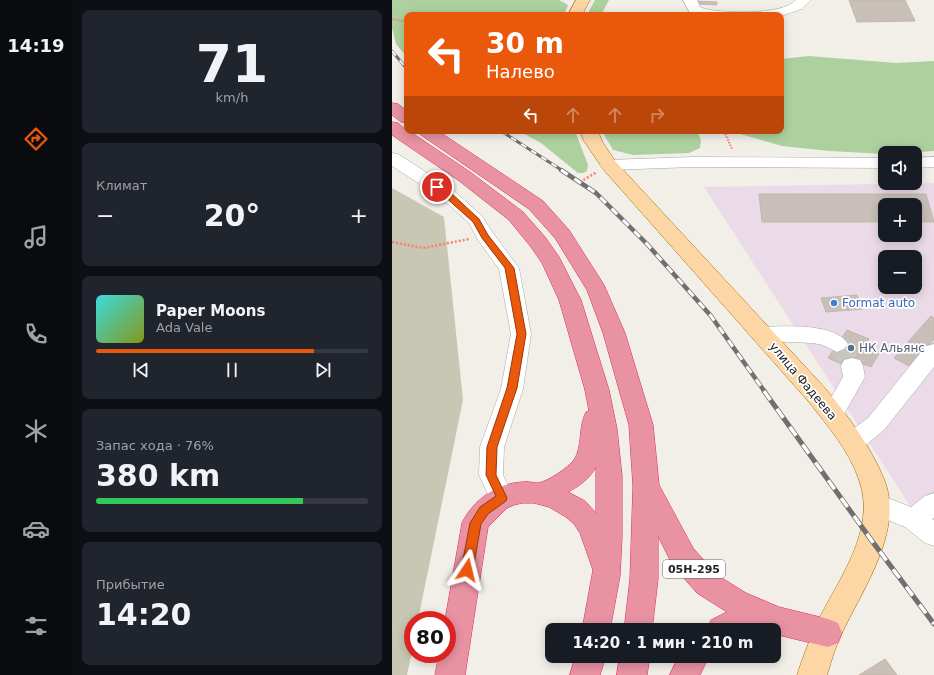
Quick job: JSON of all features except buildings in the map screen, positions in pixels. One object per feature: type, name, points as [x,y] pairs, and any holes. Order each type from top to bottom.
[{"type":"highway","points":[[392,108],[404,116]]},
{"type":"highway","points":[[392,127],[495,199],[516,216],[538,242],[552,262],[570,300],[597,390],[605,429],[609,476],[609,537],[606,576],[597,623]]},
{"type":"highway","points":[[431,134],[536,205],[562,234],[597,290],[614,333],[640,425],[646,486],[644,578],[639,623]]},
{"type":"highway","points":[[539,494],[568,481],[584,468],[591,451],[597,390]]},
{"type":"highway","name":"05Н-295","points":[[646,486],[683,557],[707,584],[736,602],[776,620],[828,633]]},
{"type":"highway","points":[[450,675],[475,523],[484,511],[502,498],[517,493],[539,494],[561,500],[577,509],[584,518],[596,541],[606,576]]},
{"type":"highway","name":"05Н-295","points":[[747,623],[776,620]]},
{"type":"highway","points":[[585,675],[589,663]]},
{"type":"highway","points":[[632,675],[634,663]]},
{"type":"highway","points":[[685,675],[691,663]]},
{"type":"main road","points":[[577,12],[583,0]]},
{"type":"main road","name":"улица Фадеева","points":[[590,134],[609,165],[764,334],[832,415],[853,442],[874,485],[877,504],[872,541],[828,633],[812,675]]},
{"type":"street","points":[[690,0],[692,7],[702,12]]},
{"type":"street","points":[[784,12],[801,5],[804,0]]},
{"type":"street","points":[[392,158],[446,193],[476,220],[485,236],[509,268],[521,334],[512,388],[492,447],[491,475],[502,498]]},
{"type":"street","points":[[609,165],[693,162],[878,163]]},
{"type":"street","points":[[922,163],[934,162]]},
{"type":"street","points":[[764,334],[798,334],[825,338],[837,344]]},
{"type":"street","points":[[853,442],[876,424],[934,352]]},
{"type":"street","points":[[832,415],[854,377],[852,366]]},
{"type":"street","points":[[914,519],[934,502]]},
{"type":"street","points":[[877,504],[914,519],[934,535]]},
{"type":"path","points":[[392,19],[404,21]]},
{"type":"path","points":[[392,242],[423,248],[485,236]]},
{"type":"shaded area","points":[[922,183],[934,183],[934,543],[704,187],[878,184],[878,190],[922,190]]},
{"type":"shaded area","points":[[392,188],[444,217],[463,400],[420,611],[404,611],[404,663],[409,663],[407,675],[392,675]]},
{"type":"green space","points":[[392,0],[559,0],[568,5],[565,12],[404,12],[404,53],[396,44],[392,28]]},
{"type":"green space","points":[[595,0],[609,0],[603,12],[589,12]]},
{"type":"green space","points":[[809,56],[896,63],[934,61],[934,151],[922,152],[922,146],[878,146],[878,154],[829,151],[782,146],[740,134],[784,134],[784,59]]},
{"type":"green space","points":[[524,134],[576,134],[588,165],[587,171],[578,173],[541,143]]},
{"type":"green space","points":[[604,134],[698,134],[701,140],[700,148],[689,153],[633,155],[613,150]]},
{"type":"tunnel","points":[[837,344],[841,347],[852,366]]},
{"type":"railway","points":[[392,51],[404,65]]},
{"type":"railway","points":[[506,134],[563,171]]},
{"type":"railway","points":[[561,170],[596,193],[647,244],[711,316],[765,392]]},
{"type":"railway","points":[[764,391],[934,624]]},
{"type":"place","name":"Format auto","points":[[834,303]]},
{"type":"place","name":"НК Альянс","points":[[851,348]]},
{"type":"route","points":[[437,187],[446,193],[476,220],[485,236],[509,268],[521,334],[512,388],[492,447],[491,475],[502,498],[484,511],[475,523],[467,570]]}]
